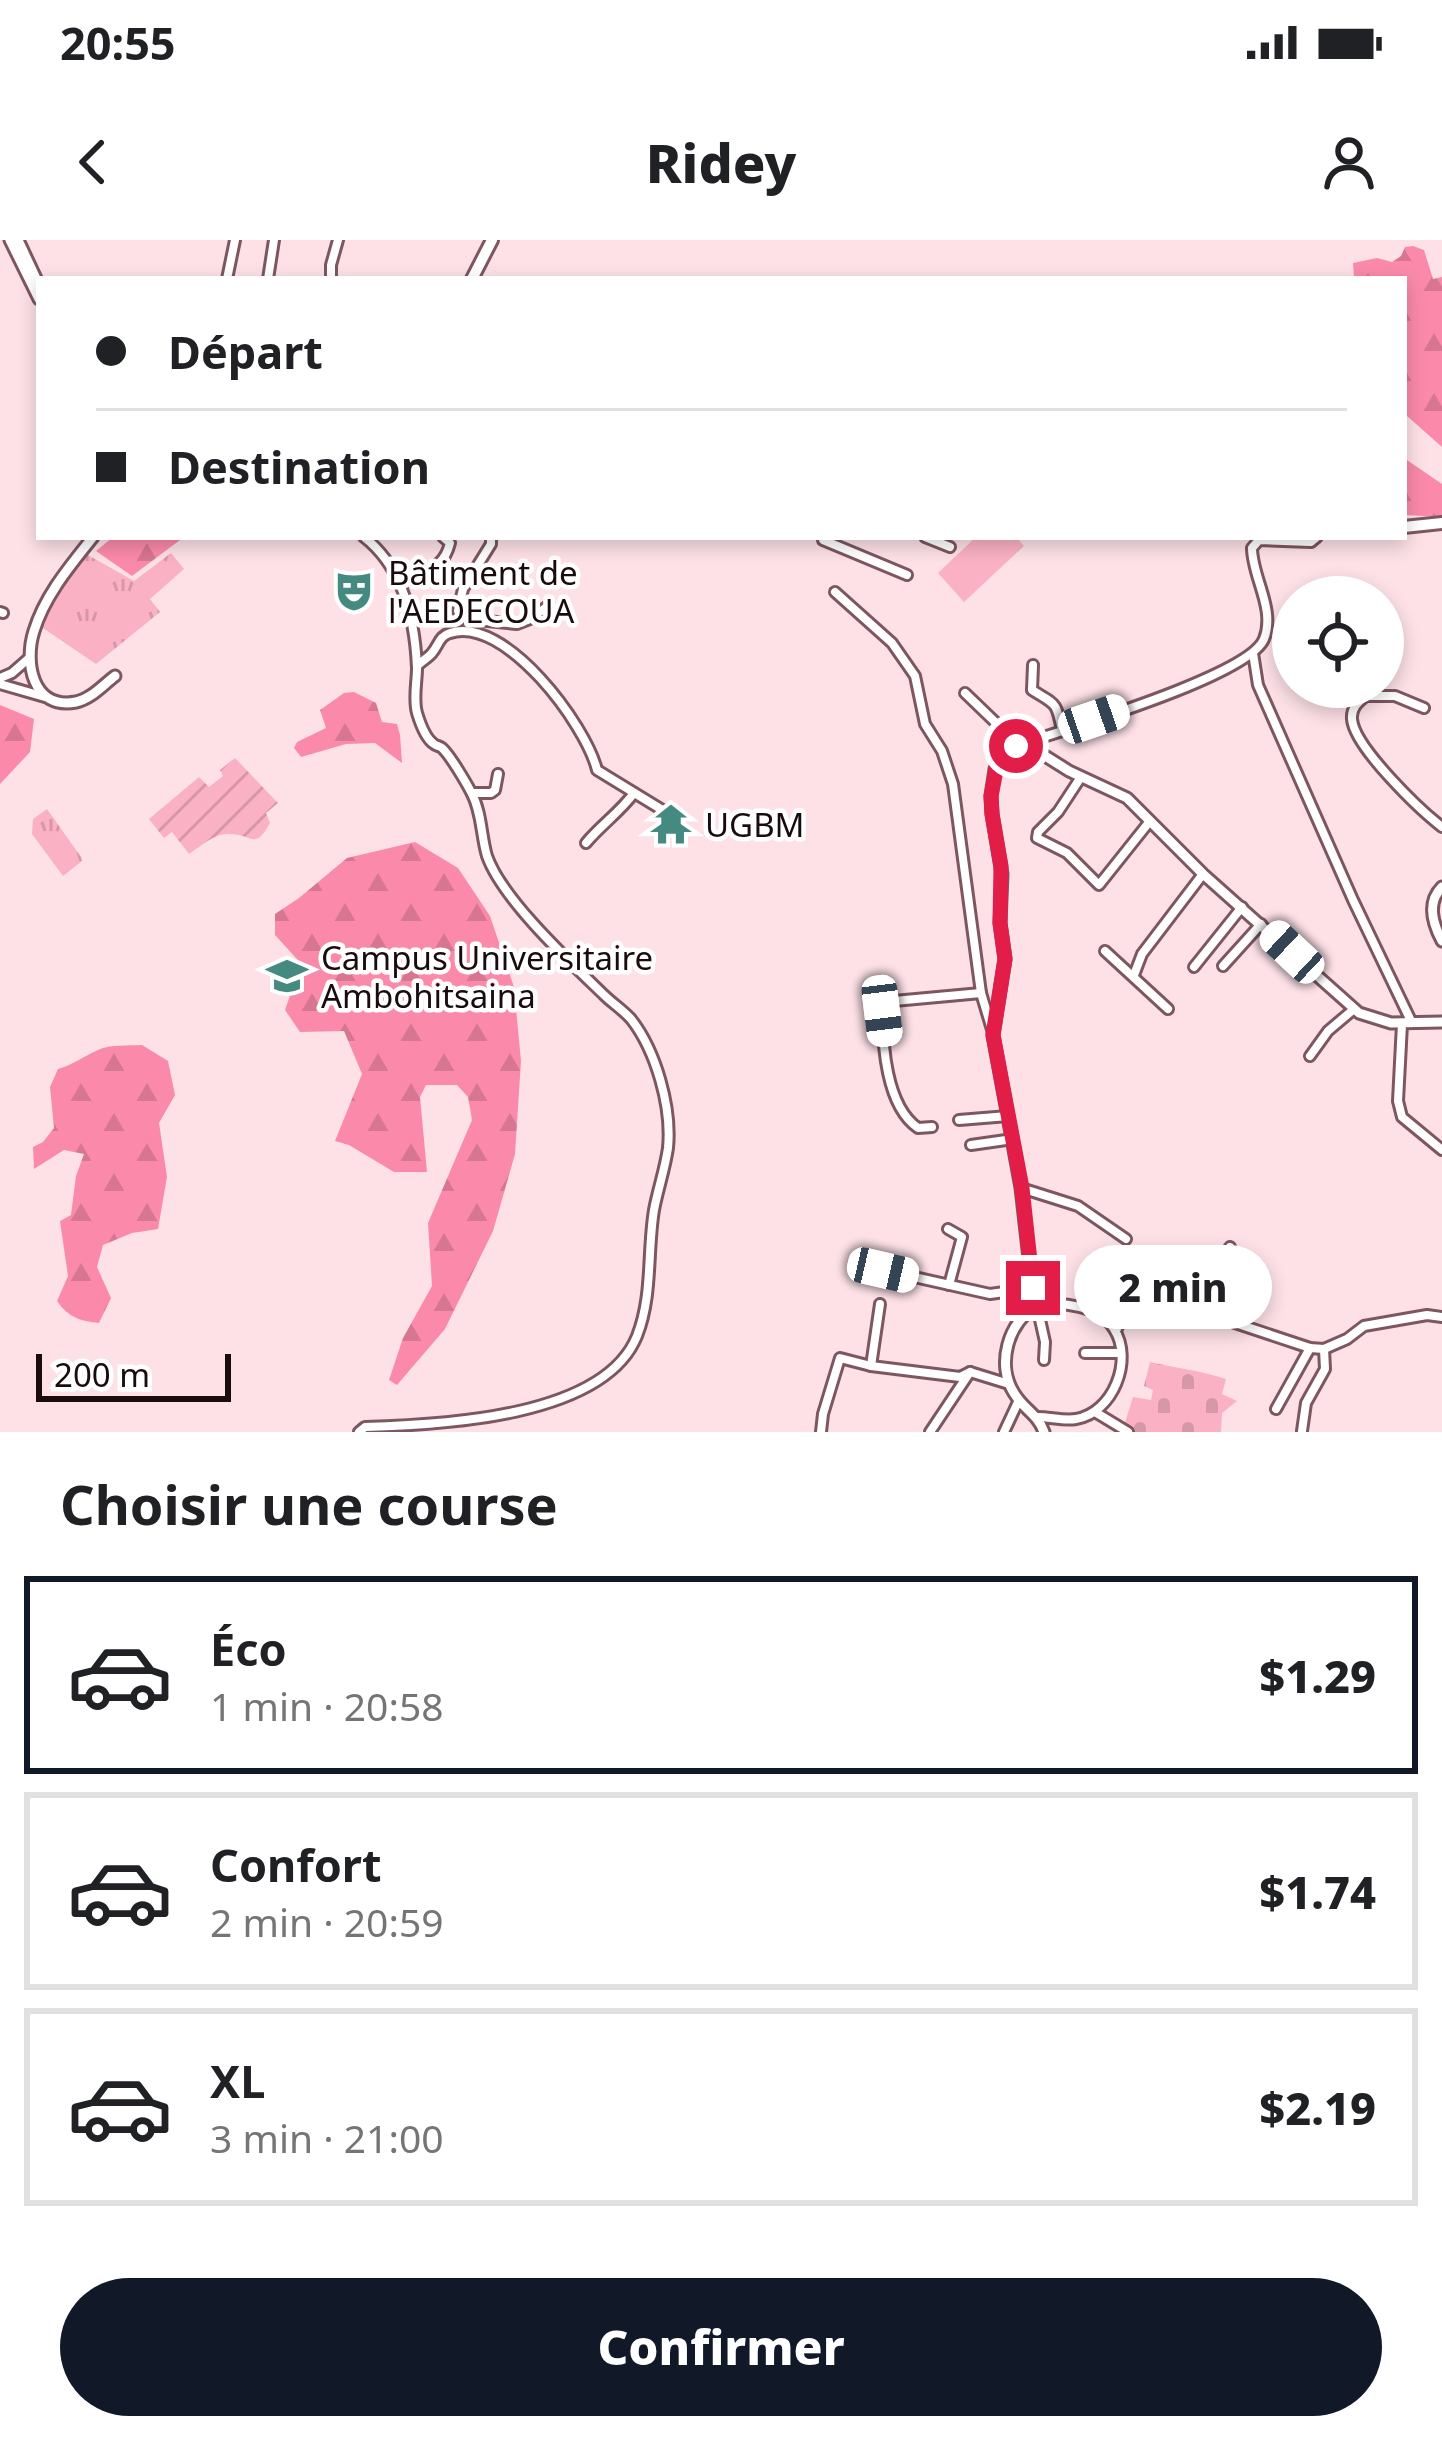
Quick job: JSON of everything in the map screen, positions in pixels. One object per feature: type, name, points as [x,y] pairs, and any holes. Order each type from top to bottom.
[{"type":"main road","points":[[474,276],[492,240]]},
{"type":"main road","points":[[1407,527],[1442,524]]},
{"type":"street","points":[[14,240],[36,280]]},
{"type":"street","points":[[14,240],[36,292]]},
{"type":"street","points":[[228,276],[235,240]]},
{"type":"street","points":[[268,276],[274,240]]},
{"type":"street","points":[[331,276],[338,240]]},
{"type":"street","points":[[51,699],[30,673],[33,633],[43,606],[91,540]]},
{"type":"street","points":[[358,1432],[364,1427],[429,1425],[522,1411],[553,1402],[609,1374],[628,1354],[639,1332],[668,1143],[664,1091],[656,1065],[628,1016],[509,894],[488,858],[472,793],[442,748],[424,733],[415,709],[417,666],[411,616],[398,575],[368,540]]},
{"type":"street","points":[[417,574],[436,567],[446,556],[446,540]]},
{"type":"street","points":[[490,540],[464,589],[458,611],[466,619],[517,624],[548,606]]},
{"type":"street","points":[[823,540],[907,575]]},
{"type":"street","points":[[932,540],[950,547]]},
{"type":"street","points":[[993,1035],[1005,959],[1001,866],[991,796],[998,760],[1019,745],[1208,680],[1253,653],[1264,641],[1267,619],[1252,548],[1259,540],[1313,540]]},
{"type":"street","points":[[836,592],[892,643],[915,676],[925,724],[942,751],[953,784],[981,993],[1022,1188],[1044,1360]]},
{"type":"street","points":[[417,666],[452,632],[489,636],[529,665],[549,689],[593,754],[597,770],[664,811]]},
{"type":"street","points":[[1253,653],[1258,685],[1407,1024],[1398,1101],[1402,1117],[1442,1150]]},
{"type":"street","points":[[0,681],[28,659]]},
{"type":"street","points":[[1033,665],[1032,690],[1058,706],[1063,730]]},
{"type":"street","points":[[0,681],[62,702],[86,698],[115,676]]},
{"type":"street","points":[[965,693],[1019,745],[1127,798],[1203,874],[1354,1009],[1374,1019],[1407,1024],[1442,1022]]},
{"type":"street","points":[[1424,709],[1395,695],[1366,696],[1354,706],[1351,718],[1391,780],[1442,827]]},
{"type":"street","points":[[472,793],[491,793],[498,774]]},
{"type":"street","points":[[1081,777],[1037,838],[1067,854],[1099,885],[1150,821]]},
{"type":"street","points":[[586,843],[634,793]]},
{"type":"street","points":[[1134,975],[1142,954],[1203,874]]},
{"type":"street","points":[[1442,887],[1432,913],[1442,941]]},
{"type":"street","points":[[1194,967],[1242,907]]},
{"type":"street","points":[[1223,966],[1261,924]]},
{"type":"street","points":[[1105,951],[1168,1009]]},
{"type":"street","points":[[932,1127],[918,1128],[904,1115],[892,1085],[882,1011],[894,1001],[981,993]]},
{"type":"street","points":[[1310,1055],[1354,1009]]},
{"type":"street","points":[[959,1120],[1008,1116]]},
{"type":"street","points":[[971,1145],[1013,1139]]},
{"type":"street","points":[[1022,1188],[1078,1206],[1126,1239]]},
{"type":"street","points":[[948,1229],[962,1237],[950,1285]]},
{"type":"street","points":[[1220,1317],[1230,1246]]},
{"type":"street","points":[[883,1270],[990,1294],[1033,1288]]},
{"type":"street","points":[[871,1366],[880,1304]]},
{"type":"street","points":[[1038,1417],[1075,1419],[1095,1412],[1117,1384],[1121,1353],[1116,1331],[1102,1316],[1067,1304],[1037,1306],[1017,1321],[1006,1363],[1009,1384],[1038,1417],[1044,1432]]},
{"type":"street","points":[[1116,1331],[1129,1311],[1162,1316],[1202,1312],[1324,1349],[1364,1325],[1442,1317]]},
{"type":"street","points":[[1276,1409],[1310,1348]]},
{"type":"street","points":[[1302,1431],[1306,1403],[1325,1370],[1324,1349]]},
{"type":"street","points":[[1085,1353],[1121,1353]]},
{"type":"street","points":[[821,1432],[840,1358],[960,1377],[970,1372],[1009,1384]]},
{"type":"street","points":[[930,1432],[970,1372]]},
{"type":"street","points":[[1004,1432],[1019,1400]]},
{"type":"street","points":[[1095,1412],[1128,1432]]},
{"type":"green space","points":[[1405,247],[1424,250],[1433,279],[1442,277],[1442,447],[1407,416],[1407,276],[1354,276],[1353,263],[1377,258],[1392,262]]},
{"type":"green space","points":[[1407,460],[1442,484],[1442,517],[1407,515]]},
{"type":"green space","points":[[109,540],[180,540],[132,576],[96,551]]},
{"type":"green space","points":[[973,540],[1019,540],[1024,546],[964,602],[938,573]]},
{"type":"green space","points":[[171,553],[184,569],[150,599],[160,612],[96,664],[40,626],[88,555],[134,581]]},
{"type":"green space","points":[[354,692],[376,703],[382,722],[397,724],[402,763],[375,743],[346,744],[301,757],[294,748],[326,728],[320,710],[344,693]]},
{"type":"green space","points":[[0,705],[34,719],[30,752],[0,784]]},
{"type":"green space","points":[[235,758],[278,803],[266,813],[270,823],[260,837],[222,835],[189,854],[172,832],[164,838],[149,819],[199,777],[209,787]]},
{"type":"green space","points":[[47,809],[82,861],[63,876],[32,834],[33,819]]},
{"type":"green space","points":[[415,842],[458,868],[490,916],[514,987],[521,1061],[515,1154],[493,1231],[445,1329],[397,1385],[389,1380],[403,1338],[432,1286],[428,1223],[472,1120],[468,1097],[457,1085],[426,1085],[420,1097],[427,1172],[394,1172],[335,1141],[362,1074],[344,1031],[300,1032],[285,1010],[306,969],[275,935],[275,914],[347,858]]},
{"type":"green space","points":[[142,1045],[168,1061],[175,1095],[159,1123],[167,1177],[158,1229],[103,1245],[97,1267],[111,1298],[99,1323],[86,1321],[57,1301],[68,1276],[60,1221],[71,1215],[84,1154],[64,1150],[34,1169],[33,1147],[54,1128],[50,1087],[58,1069],[103,1048]]},
{"type":"green space","points":[[1150,1362],[1226,1379],[1222,1394],[1237,1401],[1222,1413],[1221,1432],[1122,1432],[1133,1397],[1151,1400],[1153,1390],[1144,1386]]},
{"type":"place","name":"Bâtiment de l'AEDECOUA","points":[[354,591]]},
{"type":"place","name":"UGBM","points":[[671,824]]},
{"type":"place","name":"Campus Universitaire Ambohitsaina","points":[[287,976]]},
{"type":"route","points":[[1016,746],[998,760],[991,796],[1001,866],[1005,959],[993,1035],[1022,1188],[1033,1288]]}]
